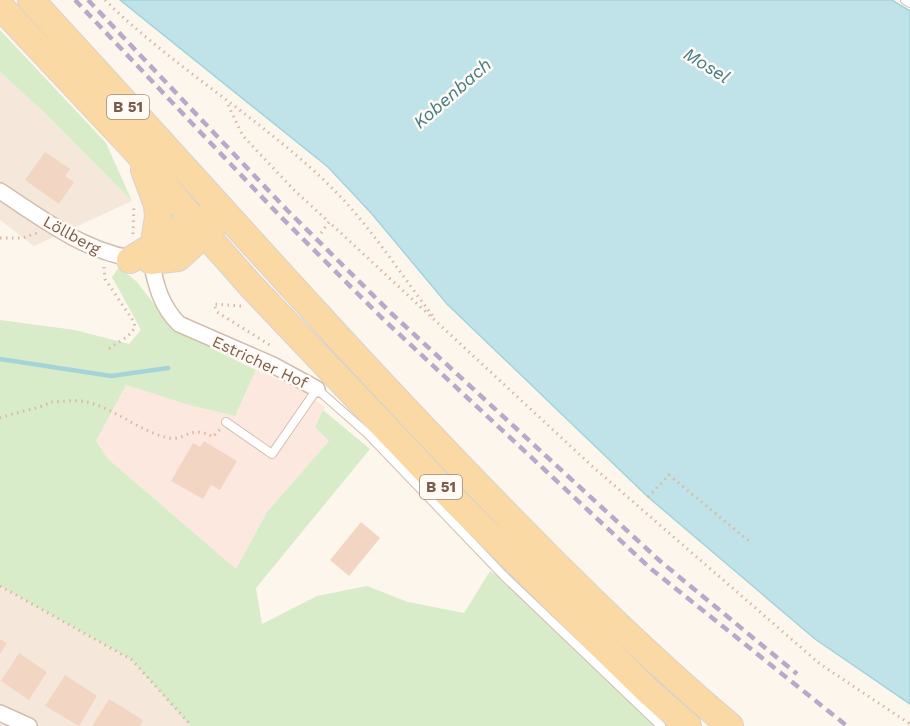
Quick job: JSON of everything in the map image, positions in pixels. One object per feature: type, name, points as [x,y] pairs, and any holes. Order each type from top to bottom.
[{"type":"main road","name":"B 51","points":[[31,0],[369,371],[542,550],[663,669],[730,726]]},
{"type":"main road","name":"B 51","points":[[0,6],[136,151],[200,228],[455,501],[649,692],[688,726]]},
{"type":"main road","points":[[136,151],[157,205],[158,216],[136,255]]},
{"type":"main road","points":[[136,255],[200,228],[225,214]]},
{"type":"main road","points":[[136,255],[178,258],[200,228]]},
{"type":"street","name":"Löllberg","points":[[0,191],[52,225],[136,255]]},
{"type":"street","name":"Estricher Hof","points":[[136,255],[168,314],[179,324],[287,372],[317,389]]},
{"type":"street","points":[[159,294],[160,279],[171,263],[178,258]]},
{"type":"street","points":[[0,713],[29,726]]},
{"type":"lane","points":[[905,0],[910,3]]},
{"type":"lane","points":[[317,389],[367,433],[503,575],[661,726]]},
{"type":"lane","name":"Estricher Hof","points":[[226,422],[272,454],[317,389]]},
{"type":"path","points":[[105,0],[134,28],[261,128],[334,190],[439,325]]},
{"type":"path","points":[[228,104],[243,136],[295,191],[593,467],[820,664],[910,724]]},
{"type":"path","points":[[106,350],[128,336],[135,328],[134,322],[105,279],[104,267],[136,255],[133,198]]},
{"type":"path","points":[[321,233],[329,222]]},
{"type":"path","points":[[0,238],[28,237],[52,225]]},
{"type":"path","points":[[241,306],[214,304],[217,312],[281,353],[286,358],[287,372]]},
{"type":"path","points":[[0,418],[14,412],[46,407],[50,402],[86,401],[157,435],[173,438],[187,433],[205,432],[213,437],[226,422]]},
{"type":"path","points":[[648,498],[669,475],[750,542]]},
{"type":"path","points":[[0,586],[132,660],[188,722],[189,726]]},
{"type":"shaded area","points":[[0,72],[46,114],[132,201],[34,246],[0,220]]},
{"type":"shaded area","points":[[256,370],[299,388],[325,407],[315,427],[330,440],[267,512],[236,569],[107,458],[96,441],[126,385],[189,405],[235,416]]},
{"type":"shaded area","points":[[0,586],[132,660],[188,722],[189,726],[0,726]]},
{"type":"green space","points":[[0,30],[106,143],[132,201],[46,114],[0,72]]},
{"type":"green space","points":[[119,267],[137,282],[174,330],[256,370],[235,416],[189,405],[126,385],[96,441],[107,458],[236,569],[267,512],[329,441],[315,427],[323,410],[370,449],[256,588],[262,624],[317,596],[367,586],[408,602],[464,613],[490,571],[507,583],[658,726],[190,726],[132,660],[0,586],[0,320],[75,330],[129,344],[141,330],[112,277]]},
{"type":"water","name":"Mosel","points":[[120,0],[892,0],[910,11],[910,704],[815,639],[648,497],[447,304],[372,214],[328,167]]},
{"type":"building","points":[[45,152],[70,169],[65,176],[74,182],[59,204],[25,180]]},
{"type":"building","points":[[204,441],[237,461],[220,490],[211,485],[203,499],[171,481],[193,443],[200,447]]},
{"type":"building","points":[[361,522],[380,538],[349,576],[330,560]]},
{"type":"building","points":[[0,639],[7,643],[0,654]]},
{"type":"building","points":[[19,653],[47,672],[29,700],[1,681]]},
{"type":"building","points":[[65,675],[97,696],[79,726],[45,706]]},
{"type":"building","points":[[109,699],[143,720],[140,726],[92,726]]},
{"type":"waterway","name":"Kobenbach","points":[[0,359],[111,376],[168,368]]},
{"type":"railway","points":[[75,0],[278,214],[384,320],[650,568],[847,726]]},
{"type":"railway","points":[[88,0],[287,210],[392,314],[660,561],[797,674]]}]
